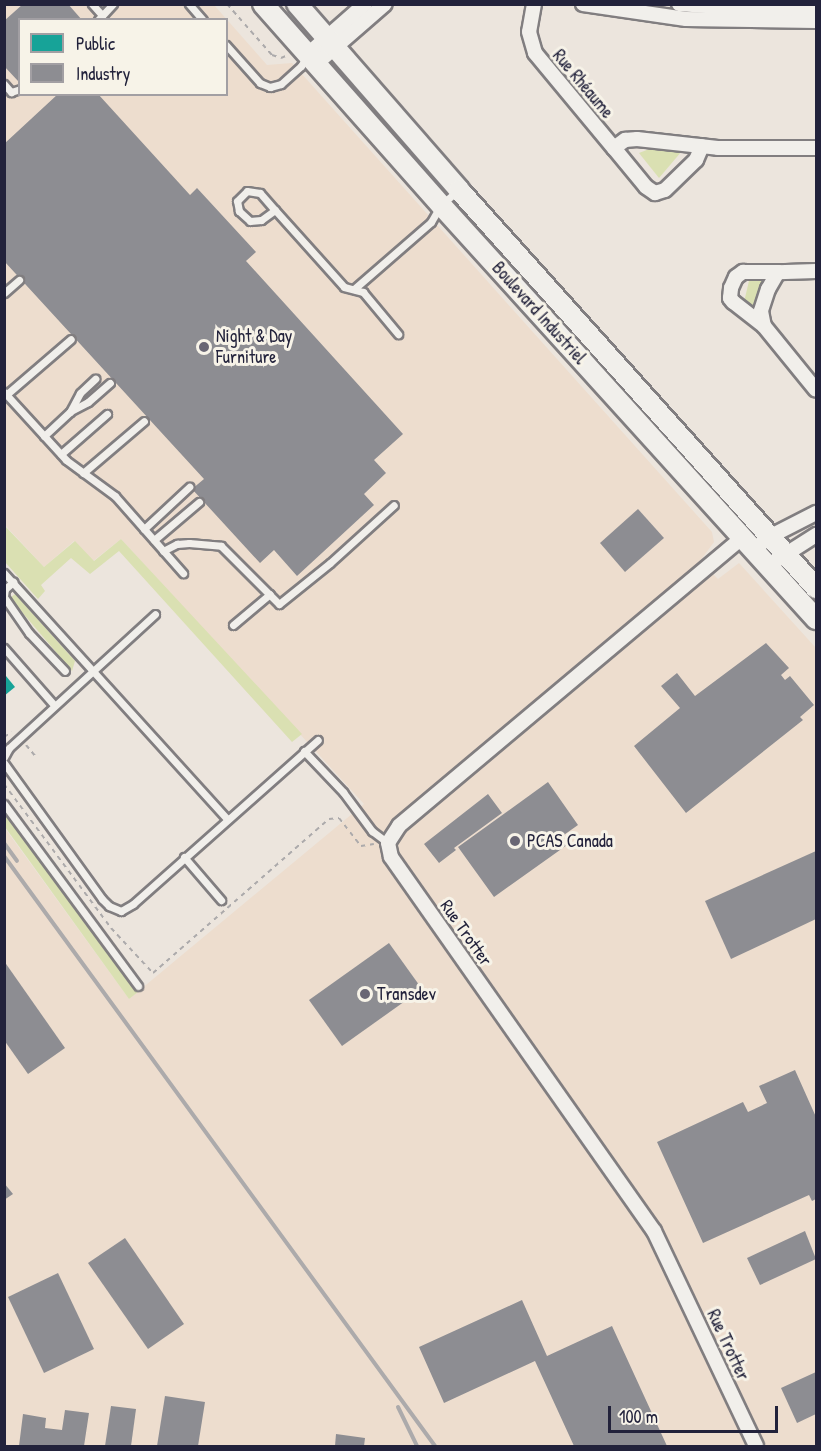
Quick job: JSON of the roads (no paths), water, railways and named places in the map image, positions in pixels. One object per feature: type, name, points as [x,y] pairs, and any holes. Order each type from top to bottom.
[{"type":"street","name":"Boulevard Industriel","points":[[263,4],[304,59],[441,206],[816,619]]},
{"type":"street","name":"Boulevard Industriel","points":[[297,4],[459,190],[816,588]]},
{"type":"street","points":[[330,42],[365,4]]},
{"type":"street","points":[[304,59],[385,4]]},
{"type":"street","name":"Rue Rhéaume","points":[[534,4],[529,32],[535,53],[646,187],[655,193],[665,190],[696,160],[702,146]]},
{"type":"street","points":[[583,4],[816,21]]},
{"type":"street","points":[[679,4],[704,14],[816,8]]},
{"type":"street","name":"Rue Rhéaume","points":[[614,148],[625,140],[637,139],[702,146],[816,148]]},
{"type":"street","points":[[816,271],[743,272],[736,277],[730,298],[764,326],[816,390]]},
{"type":"street","points":[[764,326],[761,311],[763,302],[778,272]]},
{"type":"street","points":[[388,843],[399,826],[748,543],[771,536],[816,513]]},
{"type":"street","points":[[769,565],[816,535]]},
{"type":"street","name":"Rue Trotter","points":[[388,843],[391,857],[654,1231],[756,1446]]},
{"type":"lane","points":[[92,4],[100,17],[113,4]]},
{"type":"lane","points":[[189,4],[201,18]]},
{"type":"lane","points":[[228,47],[268,87],[279,86],[304,59]]},
{"type":"lane","points":[[4,84],[11,92],[18,90]]},
{"type":"lane","points":[[275,210],[255,222],[239,211],[236,206],[240,195],[251,190],[260,193],[344,287],[363,292],[398,334]]},
{"type":"lane","points":[[354,289],[431,222],[441,206],[459,190]]},
{"type":"lane","points":[[4,293],[19,280]]},
{"type":"lane","points":[[71,339],[6,393],[61,454],[115,496],[183,573]]},
{"type":"lane","points":[[70,412],[80,393],[96,379]]},
{"type":"lane","points":[[44,436],[70,412],[88,402],[110,383]]},
{"type":"lane","points":[[61,454],[107,414]]},
{"type":"lane","points":[[83,473],[144,421]]},
{"type":"lane","points":[[144,529],[189,487]]},
{"type":"lane","points":[[154,540],[199,502]]},
{"type":"lane","points":[[163,550],[177,544],[189,543],[221,546],[279,604],[330,563],[394,505]]},
{"type":"lane","points":[[4,573],[226,818]]},
{"type":"lane","points":[[13,582],[5,589],[4,596],[29,633],[65,672]]},
{"type":"lane","points":[[233,626],[270,594]]},
{"type":"lane","points":[[4,757],[19,738],[92,669],[155,614]]},
{"type":"lane","points":[[4,648],[54,705]]},
{"type":"lane","points":[[4,763],[102,899],[115,910],[126,909],[226,818],[318,740]]},
{"type":"lane","points":[[304,751],[343,792],[372,831],[388,843]]},
{"type":"lane","points":[[4,804],[138,986]]},
{"type":"lane","points":[[184,857],[221,900]]},
{"type":"railway","points":[[4,843],[17,861]]},
{"type":"railway","points":[[4,856],[435,1446]]},
{"type":"railway","points":[[398,1407],[417,1446]]},
{"type":"place","name":"Night & Day Furniture","points":[[204,347]]},
{"type":"place","name":"PCAS Canada","points":[[515,841]]},
{"type":"place","name":"Transdev","points":[[365,994]]}]
